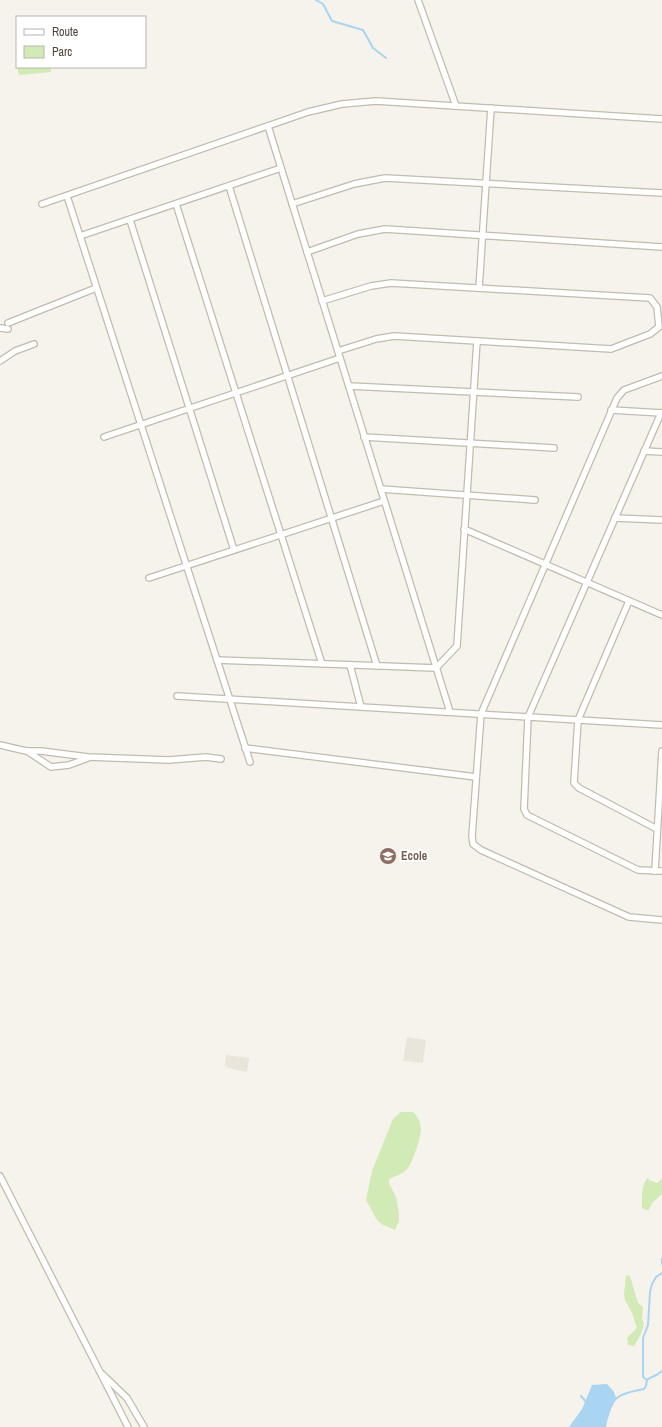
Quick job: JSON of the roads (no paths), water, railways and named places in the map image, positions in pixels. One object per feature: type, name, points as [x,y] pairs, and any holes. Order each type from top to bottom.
[{"type":"street","points":[[418,0],[456,106]]},
{"type":"street","points":[[42,204],[308,112],[342,104],[376,101],[662,119]]},
{"type":"street","points":[[479,288],[490,108]]},
{"type":"street","points":[[268,126],[450,712]]},
{"type":"street","points":[[80,236],[281,168]]},
{"type":"street","points":[[292,204],[354,184],[385,178],[662,193]]},
{"type":"street","points":[[229,186],[377,666]]},
{"type":"street","points":[[67,196],[250,762]]},
{"type":"street","points":[[176,204],[322,664]]},
{"type":"street","points":[[130,220],[234,550]]},
{"type":"street","points":[[307,252],[358,234],[384,229],[662,247]]},
{"type":"street","points":[[322,301],[371,286],[391,283],[650,298],[657,307],[659,327],[650,334],[611,349],[394,336],[376,339],[338,351]]},
{"type":"street","points":[[0,328],[8,326],[96,288]]},
{"type":"street","points":[[217,660],[436,668],[456,646],[477,341]]},
{"type":"street","points":[[0,361],[14,351],[34,344]]},
{"type":"street","points":[[104,437],[340,358]]},
{"type":"street","points":[[662,376],[624,390],[617,398],[480,714],[472,836],[473,844],[481,850],[629,917],[662,920]]},
{"type":"street","points":[[349,386],[578,397]]},
{"type":"street","points":[[611,410],[662,413],[528,717],[524,809],[527,815],[638,870],[662,871]]},
{"type":"street","points":[[364,437],[554,448]]},
{"type":"street","points":[[644,451],[662,452]]},
{"type":"street","points":[[380,489],[535,500]]},
{"type":"street","points":[[149,578],[384,501]]},
{"type":"street","points":[[615,518],[662,520]]},
{"type":"street","points":[[464,528],[662,615]]},
{"type":"street","points":[[630,601],[578,720],[574,783],[579,788],[657,829]]},
{"type":"street","points":[[350,665],[361,707]]},
{"type":"street","points":[[177,696],[662,725]]},
{"type":"street","points":[[0,745],[26,751],[41,751],[88,758],[169,760],[206,757],[221,759]]},
{"type":"street","points":[[246,748],[476,778]]},
{"type":"street","points":[[26,751],[51,767],[69,765],[88,758]]},
{"type":"street","points":[[655,871],[662,751]]},
{"type":"street","points":[[0,1176],[128,1427]]},
{"type":"street","points":[[99,1371],[127,1398],[144,1427]]},
{"type":"water","points":[[607,1384],[614,1392],[616,1398],[606,1419],[605,1427],[569,1427],[582,1409],[592,1385]]},
{"type":"waterway","points":[[316,0],[323,4],[332,21],[363,30],[373,48],[386,58]]},
{"type":"waterway","points":[[662,1259],[662,1264]]},
{"type":"waterway","points":[[605,1427],[609,1411],[615,1400],[623,1394],[644,1389],[646,1386],[647,1380],[643,1377],[643,1338],[648,1325],[650,1292],[652,1284],[656,1277],[662,1273]]},
{"type":"waterway","points":[[647,1380],[662,1371]]},
{"type":"waterway","points":[[581,1396],[587,1403]]},
{"type":"place","name":"Ecole","points":[[388,856]]}]
